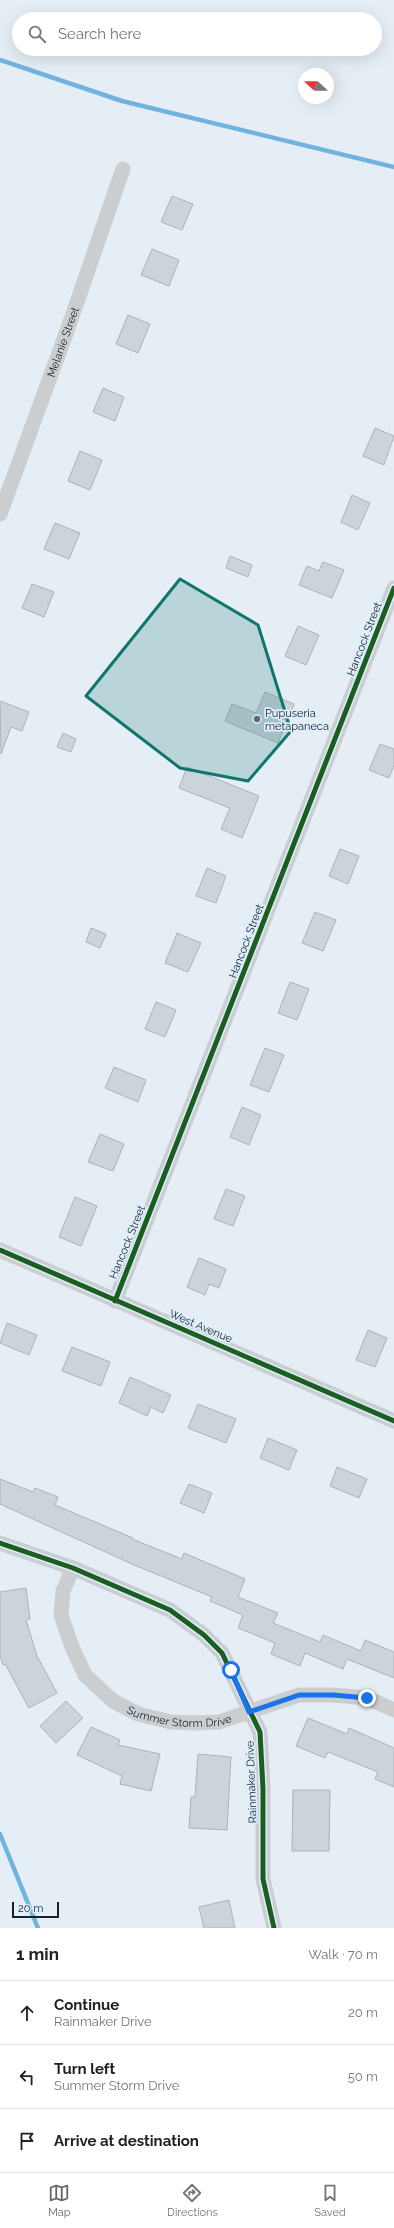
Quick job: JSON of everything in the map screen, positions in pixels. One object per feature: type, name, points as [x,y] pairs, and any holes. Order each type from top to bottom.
[{"type":"street","name":"Melanie Street","points":[[0,514],[67,331],[123,169]]},
{"type":"street","name":"Hancock Street","points":[[115,1301],[394,588]]},
{"type":"street","name":"West Avenue","points":[[0,1250],[394,1421]]},
{"type":"street","name":"Rainmaker Drive","points":[[0,1543],[73,1568],[170,1610],[204,1635],[222,1653],[249,1712],[260,1732],[263,1789],[263,1879],[274,1928]]},
{"type":"street","name":"Summer Storm Drive","points":[[73,1568],[63,1591],[61,1615],[85,1675],[113,1701],[138,1714],[171,1722],[193,1724],[219,1722],[299,1695],[333,1695],[367,1698],[394,1710]]},
{"type":"highlighted area","points":[[180,579],[258,625],[291,731],[248,781],[180,768],[86,696]]},
{"type":"building","points":[[172,196],[193,204],[182,230],[161,222]]},
{"type":"building","points":[[152,249],[179,260],[169,286],[141,275]]},
{"type":"building","points":[[128,315],[150,324],[138,353],[116,344]]},
{"type":"building","points":[[103,388],[124,397],[115,421],[93,412]]},
{"type":"building","points":[[375,428],[394,436],[384,465],[363,456]]},
{"type":"building","points":[[80,451],[102,460],[90,490],[68,481]]},
{"type":"building","points":[[352,495],[370,503],[358,530],[341,522]]},
{"type":"building","points":[[55,523],[80,533],[69,559],[44,549]]},
{"type":"building","points":[[230,556],[252,565],[248,577],[226,568]]},
{"type":"building","points":[[323,562],[344,570],[332,598],[299,585],[307,566],[319,571]]},
{"type":"building","points":[[32,584],[54,592],[44,617],[22,608]]},
{"type":"building","points":[[298,626],[319,635],[306,665],[285,656]]},
{"type":"building","name":"Pupuseria metapaneca","points":[[265,692],[294,704],[278,743],[225,721],[232,704],[256,713]]},
{"type":"building","points":[[0,701],[29,712],[22,731],[11,727],[1,754]]},
{"type":"building","points":[[63,733],[76,739],[71,752],[57,747]]},
{"type":"building","points":[[380,744],[394,749],[394,765],[389,778],[369,770]]},
{"type":"building","points":[[187,767],[259,796],[242,838],[221,829],[230,808],[179,788]]},
{"type":"building","points":[[340,849],[359,856],[348,884],[329,876]]},
{"type":"building","points":[[207,868],[226,876],[216,903],[196,896]]},
{"type":"building","points":[[315,912],[336,920],[323,951],[302,943]]},
{"type":"building","points":[[91,928],[106,934],[100,948],[86,942]]},
{"type":"building","points":[[177,933],[201,943],[188,972],[165,963]]},
{"type":"building","points":[[290,982],[309,989],[297,1020],[278,1013]]},
{"type":"building","points":[[156,1002],[176,1010],[165,1037],[145,1029]]},
{"type":"building","points":[[265,1048],[284,1055],[269,1092],[250,1085]]},
{"type":"building","points":[[114,1067],[146,1080],[138,1102],[105,1088]]},
{"type":"building","points":[[242,1107],[261,1115],[249,1145],[230,1137]]},
{"type":"building","points":[[100,1134],[124,1144],[113,1171],[88,1162]]},
{"type":"building","points":[[226,1189],[245,1196],[233,1226],[214,1219]]},
{"type":"building","points":[[75,1197],[97,1206],[81,1246],[59,1237]]},
{"type":"building","points":[[199,1258],[226,1269],[219,1288],[209,1284],[205,1295],[187,1287]]},
{"type":"building","points":[[7,1323],[37,1335],[29,1355],[0,1343]]},
{"type":"building","points":[[368,1330],[387,1338],[375,1367],[356,1360]]},
{"type":"building","points":[[72,1347],[110,1362],[101,1386],[62,1371]]},
{"type":"building","points":[[130,1377],[171,1395],[163,1413],[151,1407],[147,1416],[119,1403]]},
{"type":"building","points":[[198,1404],[236,1419],[226,1443],[188,1428]]},
{"type":"building","points":[[268,1438],[297,1450],[289,1470],[260,1458]]},
{"type":"building","points":[[337,1467],[367,1479],[359,1498],[330,1486]]},
{"type":"building","points":[[0,1479],[33,1492],[35,1488],[58,1497],[55,1505],[133,1538],[132,1539],[182,1559],[184,1553],[245,1579],[238,1597],[278,1613],[273,1623],[320,1642],[323,1635],[361,1651],[365,1640],[394,1652],[394,1678],[347,1659],[343,1669],[305,1653],[300,1666],[271,1654],[275,1643],[238,1628],[243,1615],[210,1601],[212,1597],[132,1564],[0,1504]]},
{"type":"building","points":[[189,1484],[212,1493],[204,1513],[180,1503]]},
{"type":"building","points":[[26,1588],[30,1619],[26,1620],[37,1656],[57,1693],[29,1708],[5,1664],[3,1665],[0,1656],[0,1592]]},
{"type":"building","points":[[66,1701],[83,1718],[56,1743],[40,1726]]},
{"type":"building","points":[[308,1718],[347,1734],[349,1728],[394,1748],[394,1787],[375,1779],[378,1772],[328,1752],[325,1758],[296,1746]]},
{"type":"building","points":[[91,1727],[120,1740],[118,1745],[160,1754],[151,1791],[120,1784],[122,1776],[77,1755]]},
{"type":"building","points":[[198,1754],[231,1757],[227,1830],[189,1828],[191,1797],[195,1797]]},
{"type":"building","points":[[293,1790],[330,1790],[329,1851],[292,1851]]},
{"type":"building","points":[[229,1900],[235,1928],[204,1928],[199,1907]]},
{"type":"waterway","points":[[0,60],[122,101],[394,167]]},
{"type":"waterway","points":[[0,1834],[38,1928]]},
{"type":"cycle path","points":[[115,1301],[394,588]]},
{"type":"cycle path","points":[[0,1250],[394,1421]]},
{"type":"cycle path","points":[[0,1543],[73,1568],[170,1610],[204,1635],[222,1653],[260,1732],[263,1789],[263,1879],[274,1928]]},
{"type":"place","name":"Pupuseria metapaneca","points":[[257,719]]},
{"type":"route","points":[[231,1670],[249,1712],[299,1695],[333,1695],[367,1698]]}]
